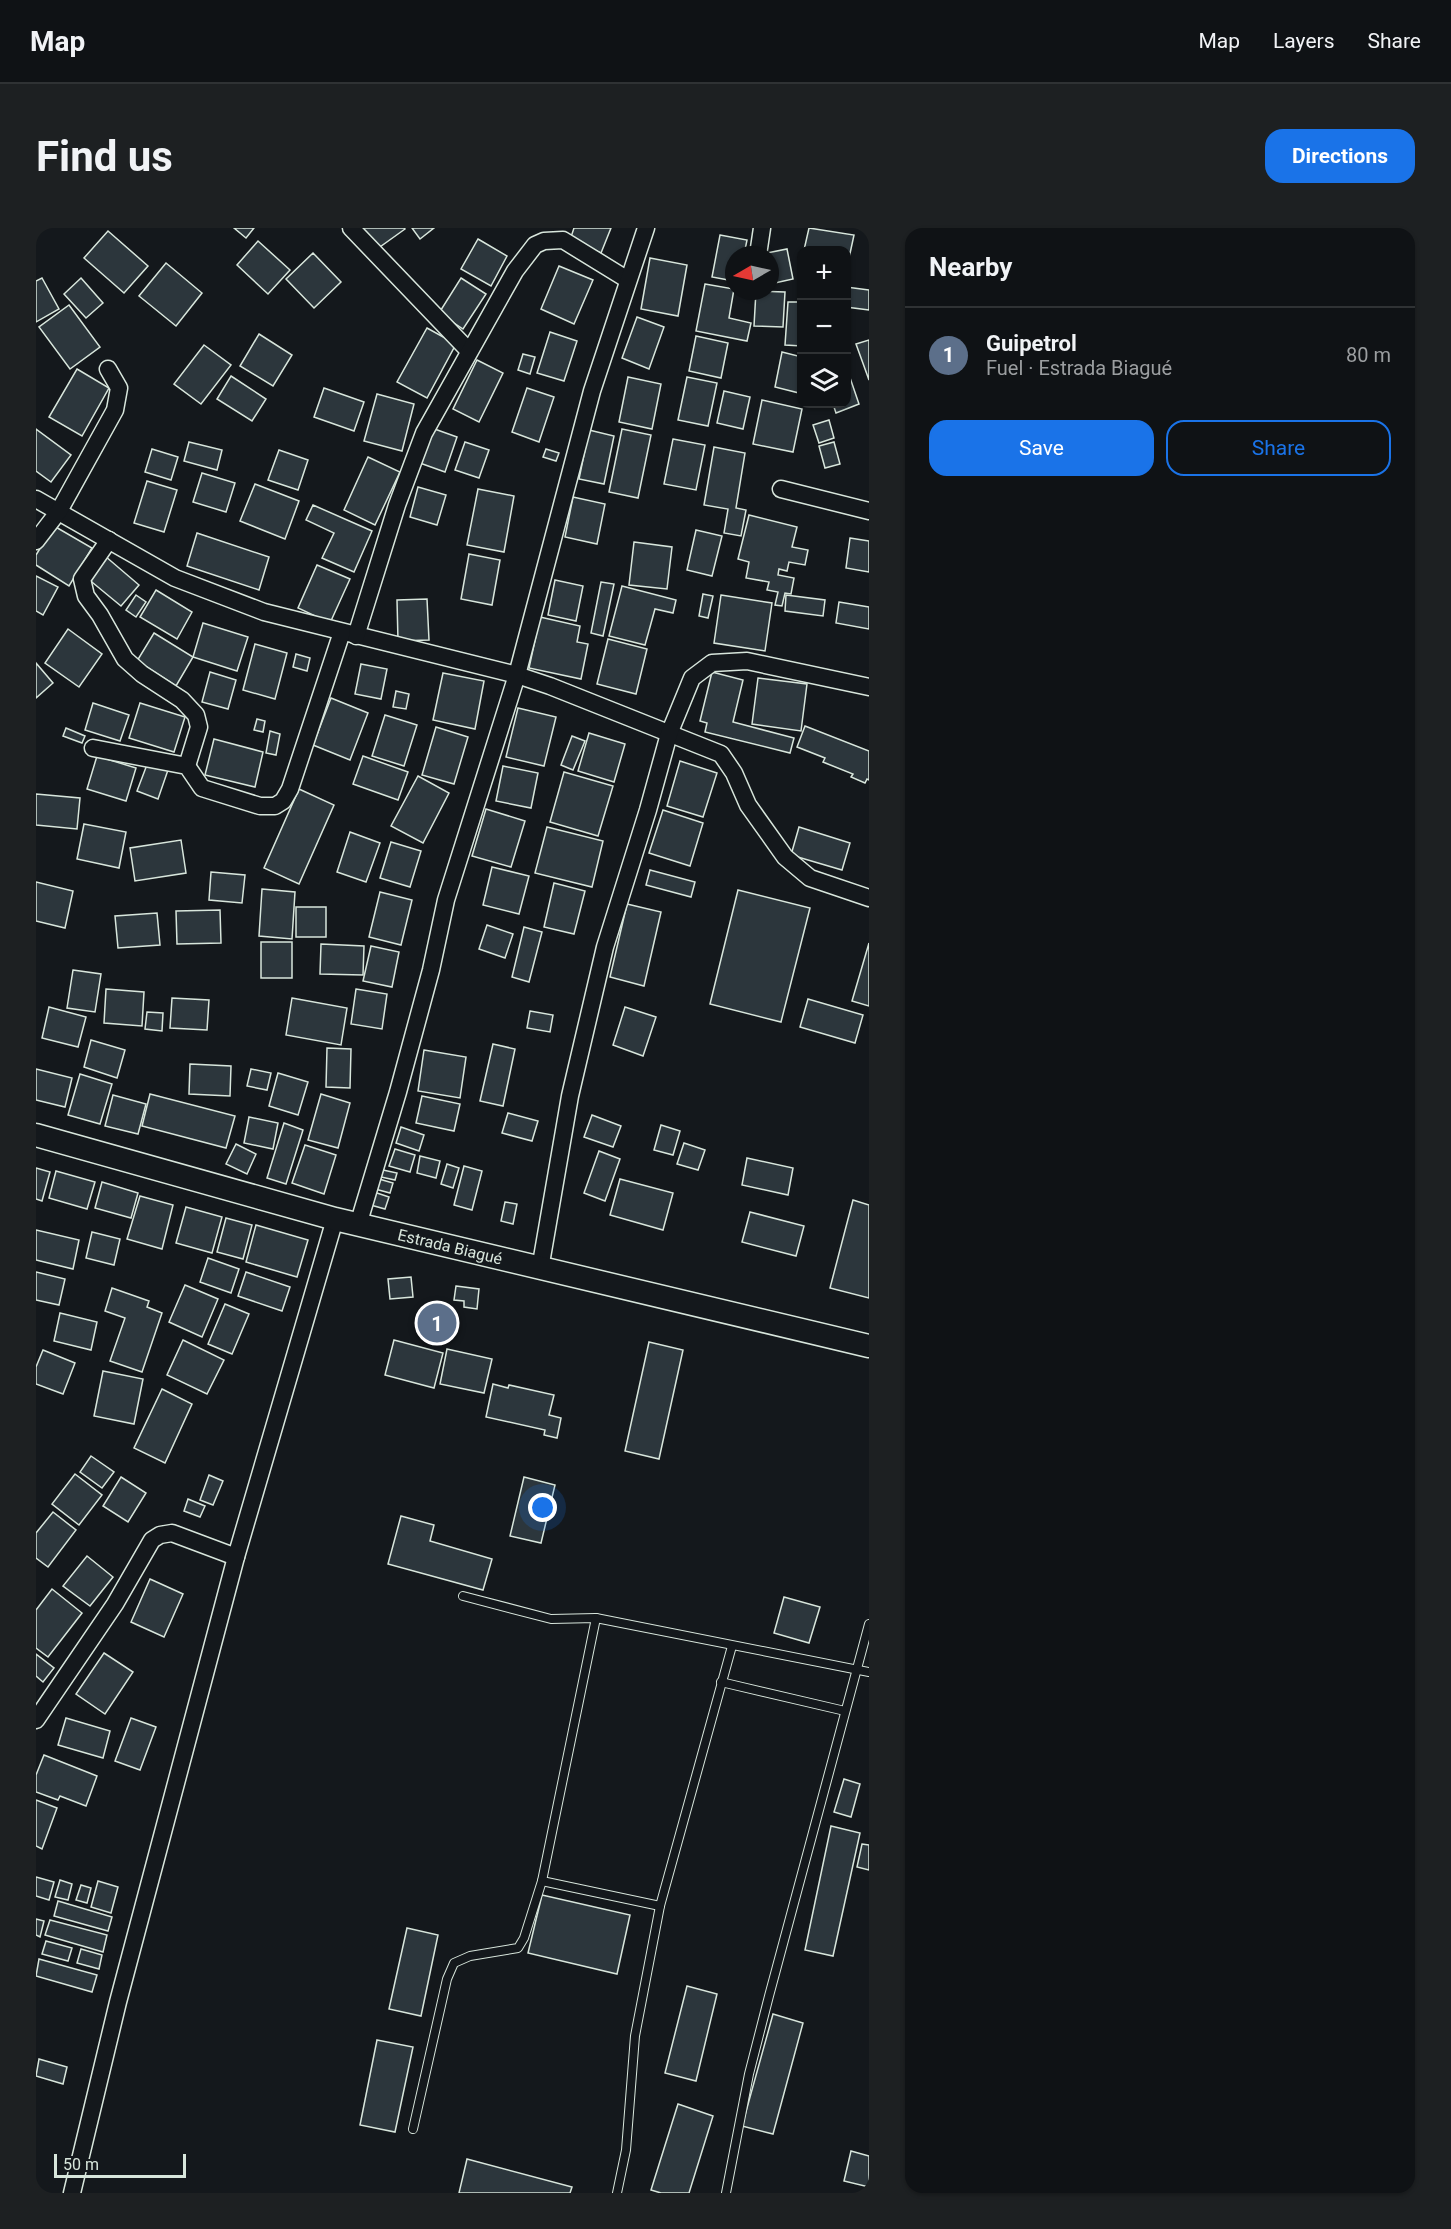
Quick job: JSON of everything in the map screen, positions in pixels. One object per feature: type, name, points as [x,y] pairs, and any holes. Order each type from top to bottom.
[{"type":"main road","name":"Estrada Biagué","points":[[36,1135],[335,1219],[869,1346]]},
{"type":"street","points":[[351,228],[469,351]]},
{"type":"street","points":[[358,1224],[398,1092],[431,970],[446,900],[517,675],[592,391],[646,228]]},
{"type":"street","points":[[759,246],[762,228]]},
{"type":"street","points":[[93,748],[187,766],[202,788],[260,806],[275,806],[283,801],[290,789],[424,433],[515,271],[535,245],[544,241],[562,240],[628,280]]},
{"type":"street","points":[[36,542],[59,511],[115,410],[119,388],[108,369]]},
{"type":"street","points":[[780,489],[869,512]]},
{"type":"street","points":[[36,499],[175,578],[264,612],[517,675],[721,754],[734,773],[748,805],[785,857],[810,879],[869,898]]},
{"type":"street","points":[[109,540],[82,579],[86,596],[100,615],[125,659],[142,674],[182,700],[196,715],[199,727],[187,766]]},
{"type":"street","points":[[540,1269],[570,1096],[605,947],[669,734],[692,678],[712,663],[747,661],[869,687]]},
{"type":"street","points":[[72,2193],[118,2002],[236,1557],[335,1219]]},
{"type":"street","points":[[36,1720],[115,1605],[152,1540],[160,1534],[172,1533],[236,1557]]},
{"type":"lane","points":[[463,1596],[551,1619],[596,1618],[869,1672]]},
{"type":"lane","points":[[412,2129],[447,1978],[454,1963],[470,1956],[518,1948],[524,1938],[542,1881],[596,1618]]},
{"type":"lane","points":[[726,2193],[752,2063],[869,1624]]},
{"type":"lane","points":[[617,2193],[626,2150],[635,2036],[660,1906],[732,1646]]},
{"type":"lane","points":[[721,1682],[845,1711]]},
{"type":"lane","points":[[542,1881],[660,1906]]},
{"type":"building","points":[[234,228],[254,228],[246,238]]},
{"type":"building","points":[[359,228],[404,228],[405,229],[377,249]]},
{"type":"building","points":[[412,228],[434,228],[420,239]]},
{"type":"building","points":[[574,228],[611,228],[601,253],[570,240]]},
{"type":"building","points":[[809,228],[854,235],[851,249],[851,246],[805,246]]},
{"type":"building","points":[[108,231],[148,266],[124,293],[84,258]]},
{"type":"building","points":[[720,235],[747,240],[746,246],[725,246],[725,279],[712,277]]},
{"type":"building","points":[[478,239],[507,256],[491,286],[461,269]]},
{"type":"building","points":[[258,241],[290,270],[268,294],[237,265]]},
{"type":"building","points":[[787,249],[793,279],[779,282],[779,251]]},
{"type":"building","points":[[313,253],[341,282],[314,308],[286,279]]},
{"type":"building","points":[[650,258],[687,265],[678,316],[641,309]]},
{"type":"building","points":[[166,263],[202,293],[176,326],[139,296]]},
{"type":"building","points":[[559,266],[593,280],[574,324],[541,309]]},
{"type":"building","points":[[42,278],[59,309],[36,322],[36,281]]},
{"type":"building","points":[[81,278],[103,303],[86,318],[64,294]]},
{"type":"building","points":[[461,278],[486,294],[463,329],[439,313]]},
{"type":"building","points":[[705,284],[725,287],[725,300],[732,300],[729,318],[751,323],[747,341],[696,331]]},
{"type":"building","points":[[851,288],[869,290],[869,310],[851,308]]},
{"type":"building","points":[[779,292],[785,292],[783,327],[754,326],[755,300],[779,300]]},
{"type":"building","points":[[788,302],[797,302],[797,346],[785,345]]},
{"type":"building","points":[[69,305],[100,347],[70,369],[39,327]]},
{"type":"building","points":[[637,317],[664,327],[649,369],[622,358]]},
{"type":"building","points":[[427,328],[456,344],[427,398],[397,382]]},
{"type":"building","points":[[550,332],[577,341],[564,381],[537,373]]},
{"type":"building","points":[[259,334],[292,355],[273,386],[240,366]]},
{"type":"building","points":[[696,336],[728,343],[721,378],[689,371]]},
{"type":"building","points":[[869,340],[869,380],[856,344]]},
{"type":"building","points":[[204,345],[231,365],[201,404],[174,384]]},
{"type":"building","points":[[782,352],[797,356],[797,392],[775,387]]},
{"type":"building","points":[[523,354],[535,357],[530,374],[518,370]]},
{"type":"building","points":[[477,360],[503,373],[479,422],[453,409]]},
{"type":"building","points":[[77,369],[109,388],[82,436],[49,417]]},
{"type":"building","points":[[231,376],[266,399],[252,421],[217,399]]},
{"type":"building","points":[[628,377],[661,384],[652,429],[619,422]]},
{"type":"building","points":[[687,377],[717,383],[708,426],[678,420]]},
{"type":"building","points":[[851,381],[859,404],[851,407]]},
{"type":"building","points":[[324,388],[364,402],[354,431],[314,417]]},
{"type":"building","points":[[527,388],[554,397],[539,442],[512,432]]},
{"type":"building","points":[[724,391],[750,397],[743,429],[717,423]]},
{"type":"building","points":[[377,394],[414,404],[402,451],[364,441]]},
{"type":"building","points":[[762,400],[802,409],[793,452],[753,444]]},
{"type":"building","points":[[834,408],[849,408],[836,413]]},
{"type":"building","points":[[829,420],[834,438],[819,443],[813,425]]},
{"type":"building","points":[[429,427],[457,437],[445,472],[417,462]]},
{"type":"building","points":[[36,429],[71,455],[51,482],[36,471]]},
{"type":"building","points":[[622,429],[651,435],[638,498],[609,492]]},
{"type":"building","points":[[589,430],[614,436],[604,484],[579,479]]},
{"type":"building","points":[[673,439],[705,445],[696,490],[664,484]]},
{"type":"building","points":[[189,442],[222,450],[217,470],[184,461]]},
{"type":"building","points":[[465,442],[489,450],[479,478],[455,470]]},
{"type":"building","points":[[834,442],[840,464],[825,468],[819,446]]},
{"type":"building","points":[[714,447],[745,453],[736,508],[746,510],[741,536],[724,533],[728,509],[704,505]]},
{"type":"building","points":[[152,449],[178,457],[171,480],[145,472]]},
{"type":"building","points":[[546,449],[559,453],[556,461],[543,457]]},
{"type":"building","points":[[279,450],[308,460],[298,490],[268,480]]},
{"type":"building","points":[[368,457],[400,472],[375,525],[344,510]]},
{"type":"building","points":[[202,473],[235,483],[226,512],[193,502]]},
{"type":"building","points":[[147,481],[177,490],[164,532],[134,523]]},
{"type":"building","points":[[255,484],[299,501],[285,539],[240,521]]},
{"type":"building","points":[[418,487],[446,495],[437,525],[410,517]]},
{"type":"building","points":[[478,489],[514,496],[504,552],[467,545]]},
{"type":"building","points":[[573,497],[605,504],[597,544],[565,537]]},
{"type":"building","points":[[313,505],[372,531],[354,572],[322,558],[334,533],[306,520]]},
{"type":"building","points":[[749,515],[797,527],[792,547],[808,550],[805,565],[789,562],[787,571],[779,569],[778,575],[794,578],[791,594],[785,593],[782,606],[775,605],[778,592],[767,590],[769,582],[746,578],[749,562],[738,559]]},
{"type":"building","points":[[54,526],[92,548],[69,586],[36,565],[36,555]]},
{"type":"building","points":[[696,530],[722,536],[712,576],[687,570]]},
{"type":"building","points":[[197,533],[269,557],[259,590],[187,566]]},
{"type":"building","points":[[850,538],[869,541],[869,572],[846,568]]},
{"type":"building","points":[[634,542],[672,547],[667,589],[629,585]]},
{"type":"building","points":[[469,554],[500,560],[492,605],[461,599]]},
{"type":"building","points":[[105,556],[139,585],[121,606],[87,578]]},
{"type":"building","points":[[317,565],[350,579],[330,623],[298,608]]},
{"type":"building","points":[[36,576],[58,587],[43,615],[36,611]]},
{"type":"building","points":[[555,580],[583,586],[576,621],[548,615]]},
{"type":"building","points":[[601,582],[614,584],[603,636],[591,633]]},
{"type":"building","points":[[622,586],[676,600],[673,613],[655,609],[645,645],[609,636]]},
{"type":"building","points":[[156,590],[192,612],[177,639],[140,617]]},
{"type":"building","points":[[703,594],[713,596],[708,618],[699,616]]},
{"type":"building","points":[[136,595],[146,602],[136,617],[126,610]]},
{"type":"building","points":[[721,595],[772,603],[765,651],[714,643]]},
{"type":"building","points":[[786,595],[825,600],[823,616],[785,611]]},
{"type":"building","points":[[427,599],[429,640],[398,641],[397,600]]},
{"type":"building","points":[[839,602],[869,607],[869,629],[836,623]]},
{"type":"building","points":[[540,617],[580,626],[577,642],[588,644],[581,679],[529,668]]},
{"type":"building","points":[[203,623],[248,637],[237,671],[193,657]]},
{"type":"building","points":[[68,629],[102,654],[79,687],[45,663]]},
{"type":"building","points":[[154,633],[193,657],[176,686],[137,661]]},
{"type":"building","points":[[608,639],[647,649],[636,694],[597,684]]},
{"type":"building","points":[[255,644],[287,653],[275,699],[243,690]]},
{"type":"building","points":[[296,654],[310,658],[307,671],[293,667]]},
{"type":"building","points":[[36,663],[53,683],[36,698]]},
{"type":"building","points":[[361,664],[387,669],[381,699],[355,694]]},
{"type":"building","points":[[210,672],[236,680],[228,709],[202,702]]},
{"type":"building","points":[[712,672],[743,680],[733,722],[794,738],[790,753],[705,732],[707,723],[700,721]]},
{"type":"building","points":[[443,673],[484,681],[475,729],[433,720]]},
{"type":"building","points":[[758,678],[807,684],[801,731],[752,724]]},
{"type":"building","points":[[396,691],[409,694],[406,709],[393,707]]},
{"type":"building","points":[[331,698],[368,713],[350,760],[313,745]]},
{"type":"building","points":[[93,703],[129,715],[120,741],[85,730]]},
{"type":"building","points":[[140,703],[185,717],[174,752],[129,738]]},
{"type":"building","points":[[518,708],[556,717],[544,766],[506,757]]},
{"type":"building","points":[[385,715],[417,725],[404,766],[372,756]]},
{"type":"building","points":[[257,719],[265,721],[263,732],[254,730]]},
{"type":"building","points":[[805,726],[869,751],[869,780],[867,779],[865,783],[851,777],[853,774],[823,762],[825,758],[797,747]]},
{"type":"building","points":[[436,727],[468,737],[454,784],[422,775]]},
{"type":"building","points":[[66,728],[85,736],[82,743],[63,736]]},
{"type":"building","points":[[270,731],[280,734],[276,755],[266,753]]},
{"type":"building","points":[[589,733],[625,744],[614,782],[578,771]]},
{"type":"building","points":[[572,736],[585,741],[573,770],[561,765]]},
{"type":"building","points":[[214,739],[263,752],[255,787],[205,775]]},
{"type":"building","points":[[97,756],[136,768],[126,801],[87,789]]},
{"type":"building","points":[[363,756],[408,772],[398,800],[353,784]]},
{"type":"building","points":[[680,761],[717,773],[703,817],[667,806]]},
{"type":"building","points":[[148,762],[168,770],[158,799],[137,791]]},
{"type":"building","points":[[503,766],[538,773],[531,808],[496,801]]},
{"type":"building","points":[[564,772],[613,786],[598,836],[550,822]]},
{"type":"building","points":[[418,776],[449,793],[423,843],[391,826]]},
{"type":"building","points":[[299,789],[334,805],[299,884],[264,868]]},
{"type":"building","points":[[36,794],[80,798],[77,829],[36,825]]},
{"type":"building","points":[[486,809],[525,821],[511,867],[472,856]]},
{"type":"building","points":[[663,810],[703,823],[690,866],[649,853]]},
{"type":"building","points":[[84,824],[126,832],[119,868],[77,859]]},
{"type":"building","points":[[547,827],[603,841],[592,887],[535,873]]},
{"type":"building","points":[[799,827],[850,843],[842,870],[791,855]]},
{"type":"building","points":[[350,832],[380,843],[366,882],[337,872]]},
{"type":"building","points":[[181,840],[186,873],[135,881],[130,848]]},
{"type":"building","points":[[391,842],[421,851],[410,887],[380,878]]},
{"type":"building","points":[[492,867],[529,876],[519,914],[483,905]]},
{"type":"building","points":[[650,870],[695,882],[691,897],[646,885]]},
{"type":"building","points":[[211,872],[245,875],[242,903],[209,900]]},
{"type":"building","points":[[36,882],[73,891],[65,928],[36,921]]},
{"type":"building","points":[[554,883],[585,891],[574,934],[544,927]]},
{"type":"building","points":[[262,889],[295,892],[292,939],[259,936]]},
{"type":"building","points":[[738,890],[810,908],[781,1022],[710,1004]]},
{"type":"building","points":[[380,892],[412,900],[401,945],[369,937]]},
{"type":"building","points":[[627,904],[661,912],[644,986],[610,977]]},
{"type":"building","points":[[296,907],[326,907],[326,937],[296,937]]},
{"type":"building","points":[[220,910],[221,943],[177,944],[176,911]]},
{"type":"building","points":[[157,913],[160,945],[118,948],[115,916]]},
{"type":"building","points":[[487,925],[513,934],[505,958],[479,949]]},
{"type":"building","points":[[524,927],[542,932],[529,982],[512,977]]},
{"type":"building","points":[[261,942],[292,942],[292,978],[261,978]]},
{"type":"building","points":[[869,943],[869,1006],[852,1001]]},
{"type":"building","points":[[321,944],[364,946],[363,975],[320,974]]},
{"type":"building","points":[[371,946],[399,952],[392,987],[363,981]]},
{"type":"building","points":[[73,970],[101,974],[95,1012],[67,1008]]},
{"type":"building","points":[[106,989],[144,992],[142,1026],[104,1023]]},
{"type":"building","points":[[356,989],[387,994],[382,1029],[351,1024]]},
{"type":"building","points":[[172,998],[209,1000],[207,1030],[170,1028]]},
{"type":"building","points":[[292,998],[347,1008],[341,1045],[286,1035]]},
{"type":"building","points":[[808,999],[863,1015],[855,1043],[800,1027]]},
{"type":"building","points":[[49,1007],[86,1017],[78,1047],[42,1038]]},
{"type":"building","points":[[625,1007],[656,1017],[643,1056],[613,1045]]},
{"type":"building","points":[[530,1011],[553,1015],[550,1032],[527,1028]]},
{"type":"building","points":[[147,1012],[163,1013],[162,1031],[145,1029]]},
{"type":"building","points":[[91,1040],[125,1050],[117,1078],[84,1067]]},
{"type":"building","points":[[493,1044],[515,1049],[503,1106],[480,1101]]},
{"type":"building","points":[[327,1048],[351,1049],[350,1088],[326,1087]]},
{"type":"building","points":[[424,1050],[466,1057],[460,1098],[418,1091]]},
{"type":"building","points":[[190,1064],[231,1066],[230,1096],[189,1094]]},
{"type":"building","points":[[36,1069],[72,1078],[65,1107],[36,1100]]},
{"type":"building","points":[[251,1069],[271,1073],[267,1090],[247,1086]]},
{"type":"building","points":[[278,1073],[308,1082],[298,1115],[269,1106]]},
{"type":"building","points":[[80,1074],[112,1084],[100,1124],[68,1115]]},
{"type":"building","points":[[150,1094],[235,1116],[226,1148],[142,1126]]},
{"type":"building","points":[[321,1094],[350,1103],[338,1148],[308,1140]]},
{"type":"building","points":[[113,1095],[146,1104],[138,1134],[105,1126]]},
{"type":"building","points":[[422,1096],[460,1104],[454,1131],[416,1123]]},
{"type":"building","points":[[508,1113],[538,1121],[532,1141],[502,1133]]},
{"type":"building","points":[[592,1115],[621,1126],[613,1147],[584,1137]]},
{"type":"building","points":[[249,1117],[278,1123],[273,1149],[244,1143]]},
{"type":"building","points":[[284,1123],[303,1130],[286,1184],[267,1178]]},
{"type":"building","points":[[661,1125],[680,1131],[673,1155],[654,1150]]},
{"type":"building","points":[[401,1127],[424,1135],[419,1151],[396,1143]]},
{"type":"building","points":[[684,1143],[705,1150],[698,1170],[677,1164]]},
{"type":"building","points":[[236,1144],[256,1154],[247,1174],[226,1164]]},
{"type":"building","points":[[305,1145],[336,1155],[324,1194],[292,1183]]},
{"type":"building","points":[[395,1149],[415,1155],[410,1172],[389,1166]]},
{"type":"building","points":[[599,1151],[620,1159],[605,1201],[584,1193]]},
{"type":"building","points":[[420,1156],[440,1161],[436,1178],[417,1173]]},
{"type":"building","points":[[747,1158],[793,1168],[788,1195],[742,1185]]},
{"type":"building","points":[[447,1164],[459,1168],[453,1188],[441,1184]]},
{"type":"building","points":[[464,1166],[482,1171],[472,1210],[454,1205]]},
{"type":"building","points":[[36,1168],[50,1172],[42,1201],[36,1199]]},
{"type":"building","points":[[383,1170],[397,1173],[395,1180],[381,1177]]},
{"type":"building","points":[[56,1171],[95,1182],[87,1209],[49,1198]]},
{"type":"building","points":[[379,1179],[393,1183],[390,1193],[375,1189]]},
{"type":"building","points":[[620,1179],[673,1193],[663,1230],[610,1215]]},
{"type":"building","points":[[102,1182],[138,1193],[131,1218],[95,1208]]},
{"type":"building","points":[[371,1191],[389,1197],[385,1209],[367,1204]]},
{"type":"building","points":[[140,1196],[173,1205],[162,1249],[127,1239]]},
{"type":"building","points":[[853,1200],[869,1205],[869,1298],[830,1288]]},
{"type":"building","points":[[505,1202],[517,1204],[513,1224],[501,1221]]},
{"type":"building","points":[[186,1207],[222,1217],[212,1253],[176,1243]]},
{"type":"building","points":[[750,1212],[804,1226],[796,1256],[742,1242]]},
{"type":"building","points":[[226,1218],[252,1225],[243,1259],[217,1252]]},
{"type":"building","points":[[256,1225],[308,1240],[297,1277],[246,1262]]},
{"type":"building","points":[[36,1230],[79,1240],[73,1269],[36,1260]]},
{"type":"building","points":[[92,1232],[120,1239],[114,1265],[86,1258]]},
{"type":"building","points":[[208,1258],[239,1269],[231,1293],[200,1282]]},
{"type":"building","points":[[36,1272],[65,1279],[59,1305],[36,1300]]},
{"type":"building","points":[[246,1272],[290,1287],[282,1311],[238,1296]]},
{"type":"building","points":[[411,1277],[413,1297],[390,1299],[388,1279]]},
{"type":"building","points":[[185,1285],[218,1299],[202,1337],[169,1322]]},
{"type":"building","points":[[456,1286],[479,1289],[477,1309],[464,1307],[464,1301],[454,1300]]},
{"type":"building","points":[[112,1288],[149,1301],[147,1307],[162,1313],[142,1372],[110,1361],[125,1318],[105,1311]]},
{"type":"building","points":[[225,1304],[249,1314],[232,1354],[208,1344]]},
{"type":"building","points":[[60,1313],[97,1322],[91,1350],[54,1341]]},
{"type":"building","points":[[183,1340],[224,1360],[207,1394],[167,1375]]},
{"type":"building","points":[[394,1340],[443,1353],[434,1388],[385,1375]]},
{"type":"building","points":[[649,1342],[683,1350],[659,1459],[625,1451]]},
{"type":"building","points":[[447,1349],[492,1359],[484,1393],[440,1384]]},
{"type":"building","points":[[43,1350],[75,1363],[63,1394],[36,1384],[36,1367]]},
{"type":"building","points":[[103,1371],[143,1379],[134,1424],[94,1416]]},
{"type":"building","points":[[493,1384],[508,1388],[509,1385],[554,1395],[549,1415],[561,1418],[557,1438],[544,1435],[545,1430],[486,1417]]},
{"type":"building","points":[[162,1389],[192,1404],[165,1463],[134,1448]]},
{"type":"building","points":[[91,1456],[114,1472],[102,1488],[80,1472]]},
{"type":"building","points":[[75,1474],[102,1495],[79,1525],[52,1504]]},
{"type":"building","points":[[209,1475],[223,1481],[213,1505],[200,1500]]},
{"type":"building","points":[[121,1477],[146,1493],[128,1522],[103,1506]]},
{"type":"building","points":[[524,1477],[555,1485],[541,1543],[510,1536]]},
{"type":"building","points":[[188,1499],[205,1506],[200,1517],[184,1511]]},
{"type":"building","points":[[53,1512],[76,1530],[48,1567],[36,1558],[36,1533]]},
{"type":"building","points":[[401,1516],[434,1525],[430,1541],[492,1559],[483,1590],[388,1564]]},
{"type":"building","points":[[87,1556],[113,1577],[90,1606],[63,1586]]},
{"type":"building","points":[[150,1579],[183,1594],[164,1637],[131,1622]]},
{"type":"building","points":[[52,1589],[82,1613],[48,1657],[36,1648],[36,1610]]},
{"type":"building","points":[[784,1597],[820,1607],[809,1643],[774,1633]]},
{"type":"building","points":[[104,1653],[133,1672],[105,1714],[76,1694]]},
{"type":"building","points":[[36,1654],[54,1668],[43,1682],[36,1676]]},
{"type":"building","points":[[66,1718],[110,1731],[103,1758],[58,1745]]},
{"type":"building","points":[[131,1718],[156,1727],[140,1770],[115,1761]]},
{"type":"building","points":[[44,1755],[97,1776],[86,1806],[60,1796],[58,1800],[36,1792],[36,1775]]},
{"type":"building","points":[[844,1779],[860,1784],[851,1817],[834,1812]]},
{"type":"building","points":[[36,1800],[57,1808],[42,1849],[36,1846]]},
{"type":"building","points":[[831,1826],[860,1833],[833,1956],[805,1950]]},
{"type":"building","points":[[862,1844],[869,1845],[869,1870],[857,1867]]},
{"type":"building","points":[[36,1877],[54,1882],[49,1900],[36,1896]]},
{"type":"building","points":[[60,1880],[72,1884],[68,1900],[55,1897]]},
{"type":"building","points":[[98,1881],[118,1887],[111,1913],[91,1907]]},
{"type":"building","points":[[81,1885],[91,1888],[87,1903],[76,1900]]},
{"type":"building","points":[[542,1895],[630,1915],[617,1974],[528,1953]]},
{"type":"building","points":[[58,1901],[112,1917],[108,1931],[54,1916]]},
{"type":"building","points":[[36,1919],[44,1921],[40,1937],[36,1935]]},
{"type":"building","points":[[50,1920],[107,1935],[103,1952],[45,1935]]},
{"type":"building","points":[[407,1928],[438,1935],[421,2016],[389,2009]]},
{"type":"building","points":[[46,1941],[72,1948],[68,1961],[42,1954]]},
{"type":"building","points":[[81,1949],[102,1955],[99,1969],[77,1963]]},
{"type":"building","points":[[39,1959],[97,1975],[92,1992],[36,1976]]},
{"type":"building","points":[[687,1986],[717,1994],[696,2081],[665,2073]]},
{"type":"building","points":[[773,2014],[803,2023],[773,2134],[742,2126]]},
{"type":"building","points":[[377,2040],[413,2047],[395,2132],[360,2125]]},
{"type":"building","points":[[39,2059],[67,2067],[63,2084],[36,2076]]},
{"type":"building","points":[[678,2104],[713,2116],[689,2193],[661,2193],[651,2190]]},
{"type":"building","points":[[851,2151],[869,2156],[869,2187],[844,2181]]},
{"type":"building","points":[[467,2159],[572,2187],[570,2193],[459,2193]]},
{"type":"place","name":"Guipetrol","points":[[437,1323]]}]
